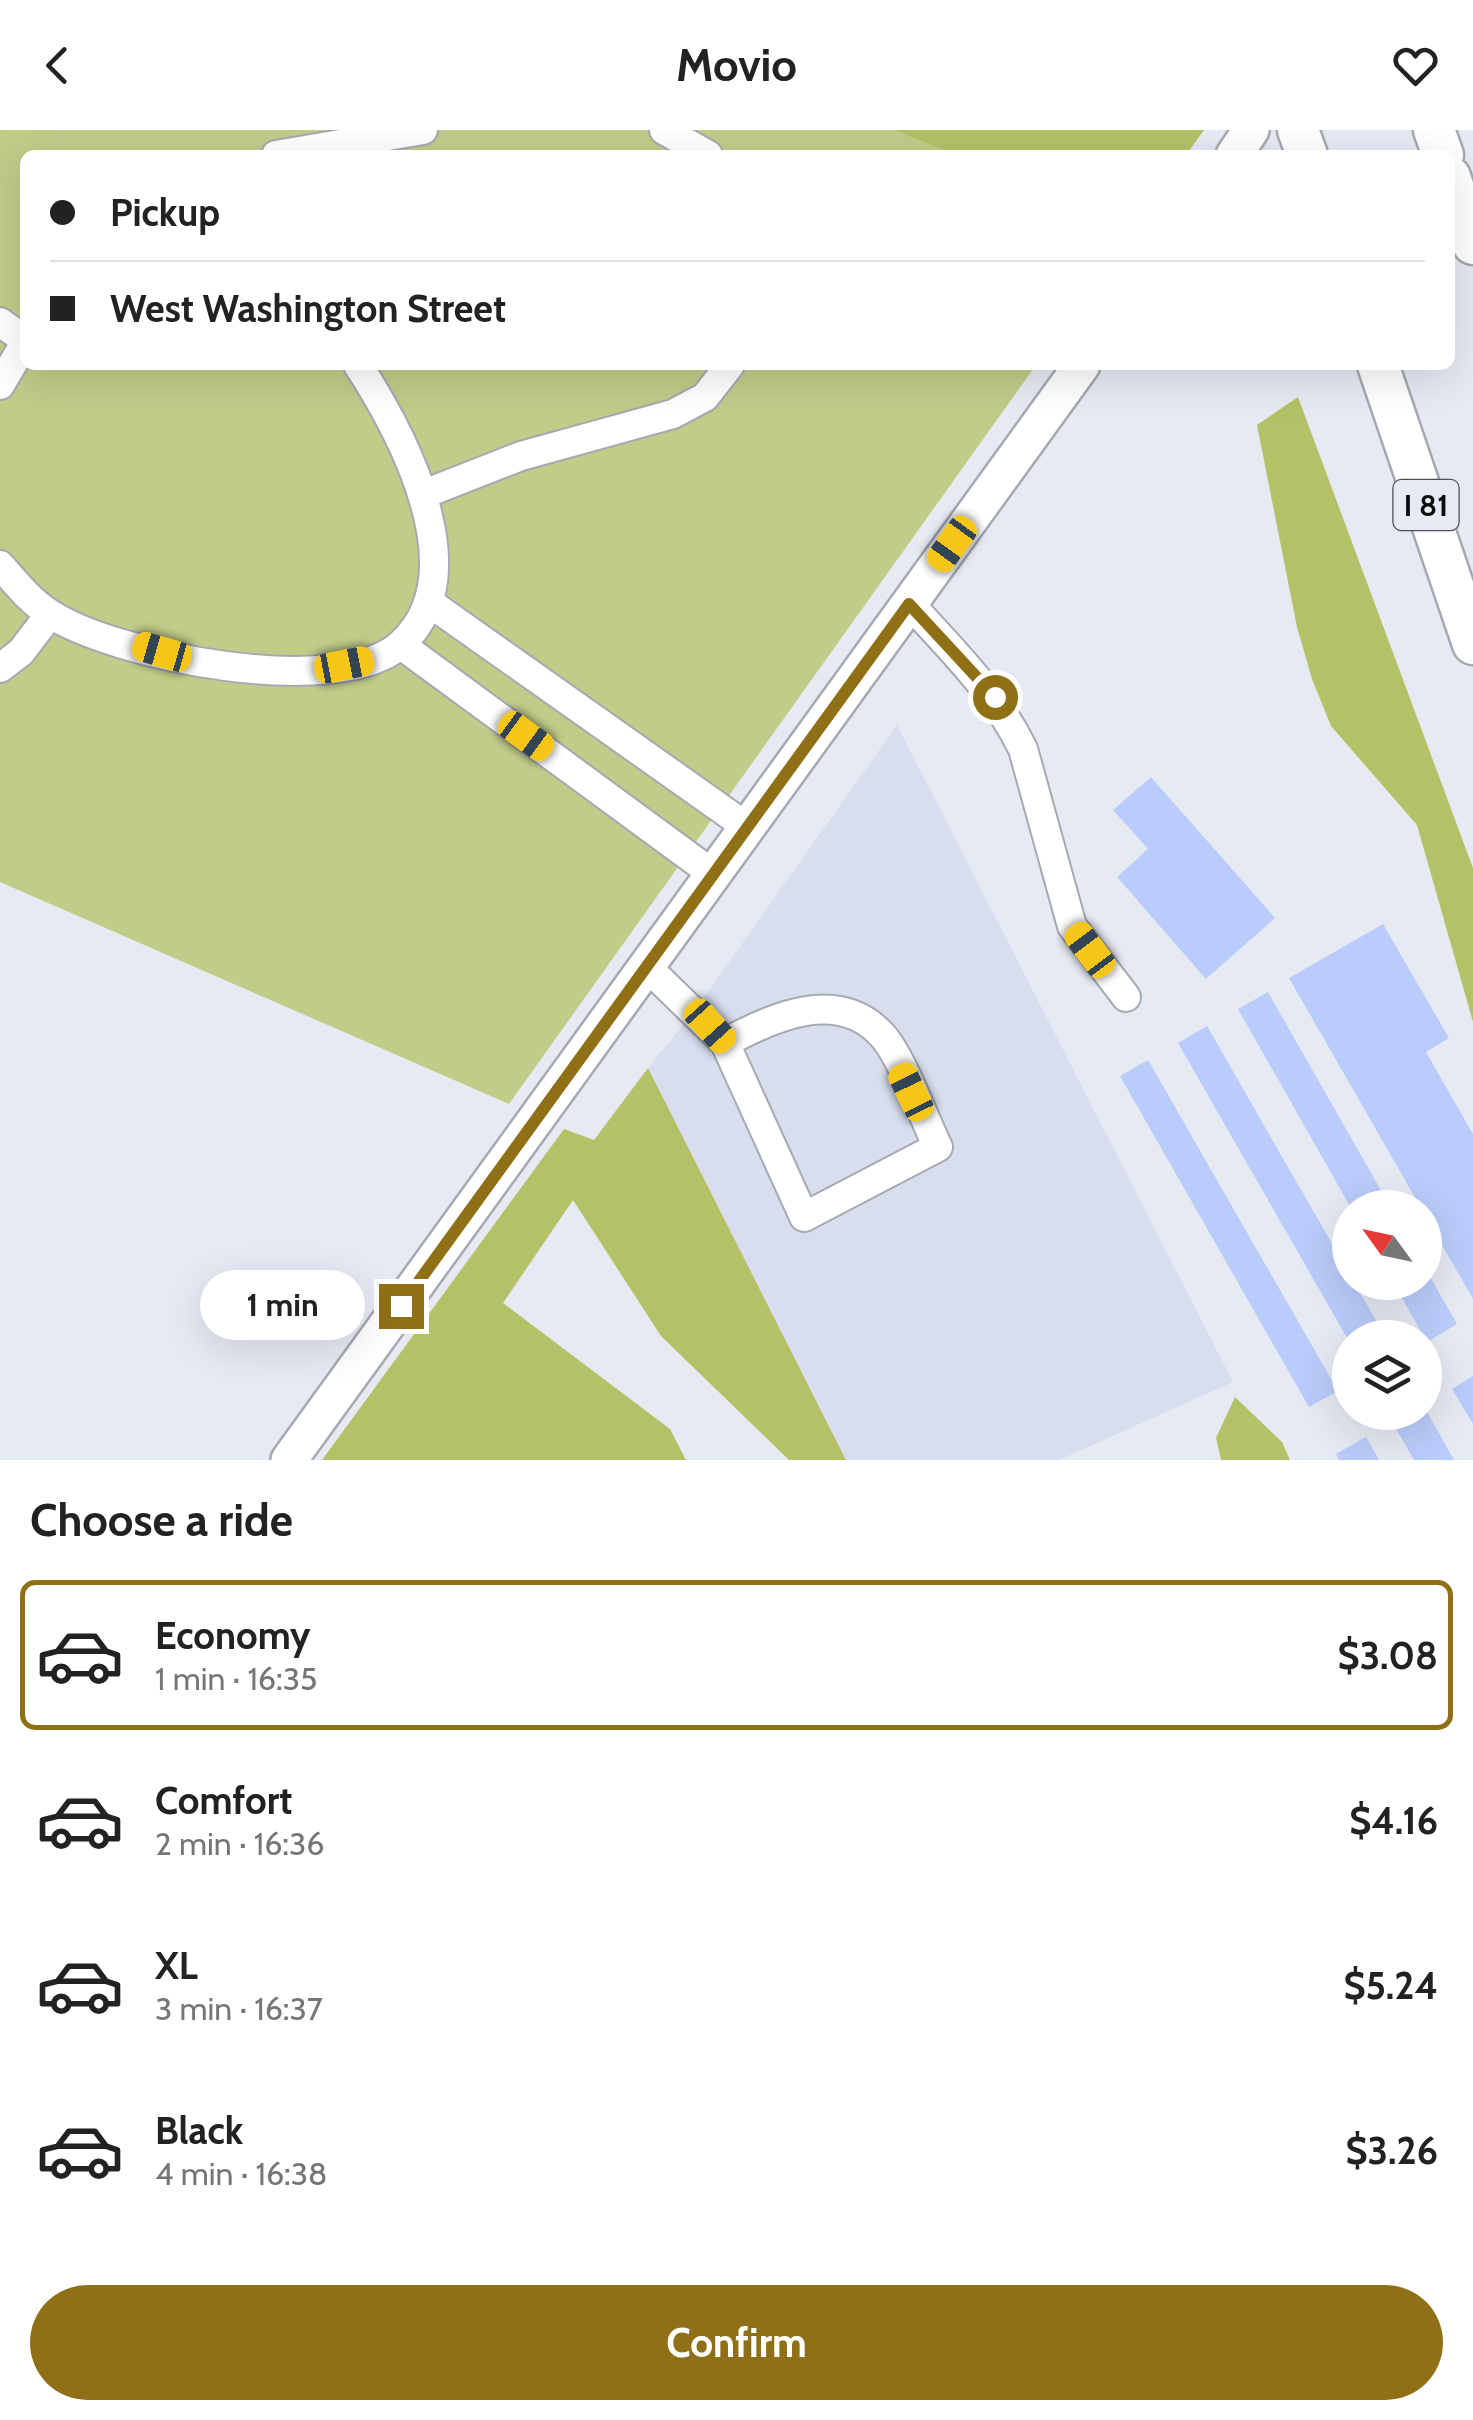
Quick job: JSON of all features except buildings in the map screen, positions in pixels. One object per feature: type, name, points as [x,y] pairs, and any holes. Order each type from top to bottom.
[{"type":"highway","points":[[1455,192],[1473,244]]},
{"type":"highway","name":"I 81","points":[[1380,370],[1473,644]]},
{"type":"main road","points":[[289,1460],[1078,370]]},
{"type":"lane","points":[[305,150],[423,130]]},
{"type":"lane","points":[[664,130],[699,150]]},
{"type":"lane","points":[[0,322],[20,338]]},
{"type":"lane","points":[[0,384],[20,350]]},
{"type":"lane","points":[[0,565],[50,614],[98,634],[194,662],[254,672],[336,666],[368,660],[401,645],[430,603],[432,547],[424,494],[408,450],[361,370]]},
{"type":"lane","points":[[424,494],[522,456],[673,414],[705,397],[726,370]]},
{"type":"lane","points":[[430,603],[748,827]]},
{"type":"lane","points":[[909,604],[995,697],[1010,722],[1023,749],[1072,926],[1126,997]]},
{"type":"lane","points":[[0,668],[21,652],[50,614]]},
{"type":"lane","points":[[401,645],[713,874]]},
{"type":"lane","points":[[646,966],[725,1043],[804,1217],[938,1146],[884,1036],[862,1019],[833,1010],[802,1010],[764,1021],[725,1043]]},
{"type":"shaded area","points":[[897,725],[1233,1382],[1059,1460],[846,1460],[648,1068],[695,1010]]},
{"type":"green space","points":[[0,130],[893,130],[943,150],[20,150],[20,370],[1032,370],[509,1104],[0,882]]},
{"type":"green space","points":[[893,130],[1204,130],[1190,150],[943,150]]},
{"type":"green space","points":[[1298,397],[1473,868],[1473,1022],[1417,825],[1331,726],[1297,627],[1257,425]]},
{"type":"green space","points":[[648,1068],[846,1460],[789,1460],[661,1336],[573,1200],[503,1303],[670,1429],[686,1460],[322,1460],[564,1129],[594,1140]]},
{"type":"green space","points":[[1235,1397],[1282,1442],[1290,1460],[1221,1460],[1216,1438]]},
{"type":"route","points":[[401,1306],[909,604],[995,697]]}]
